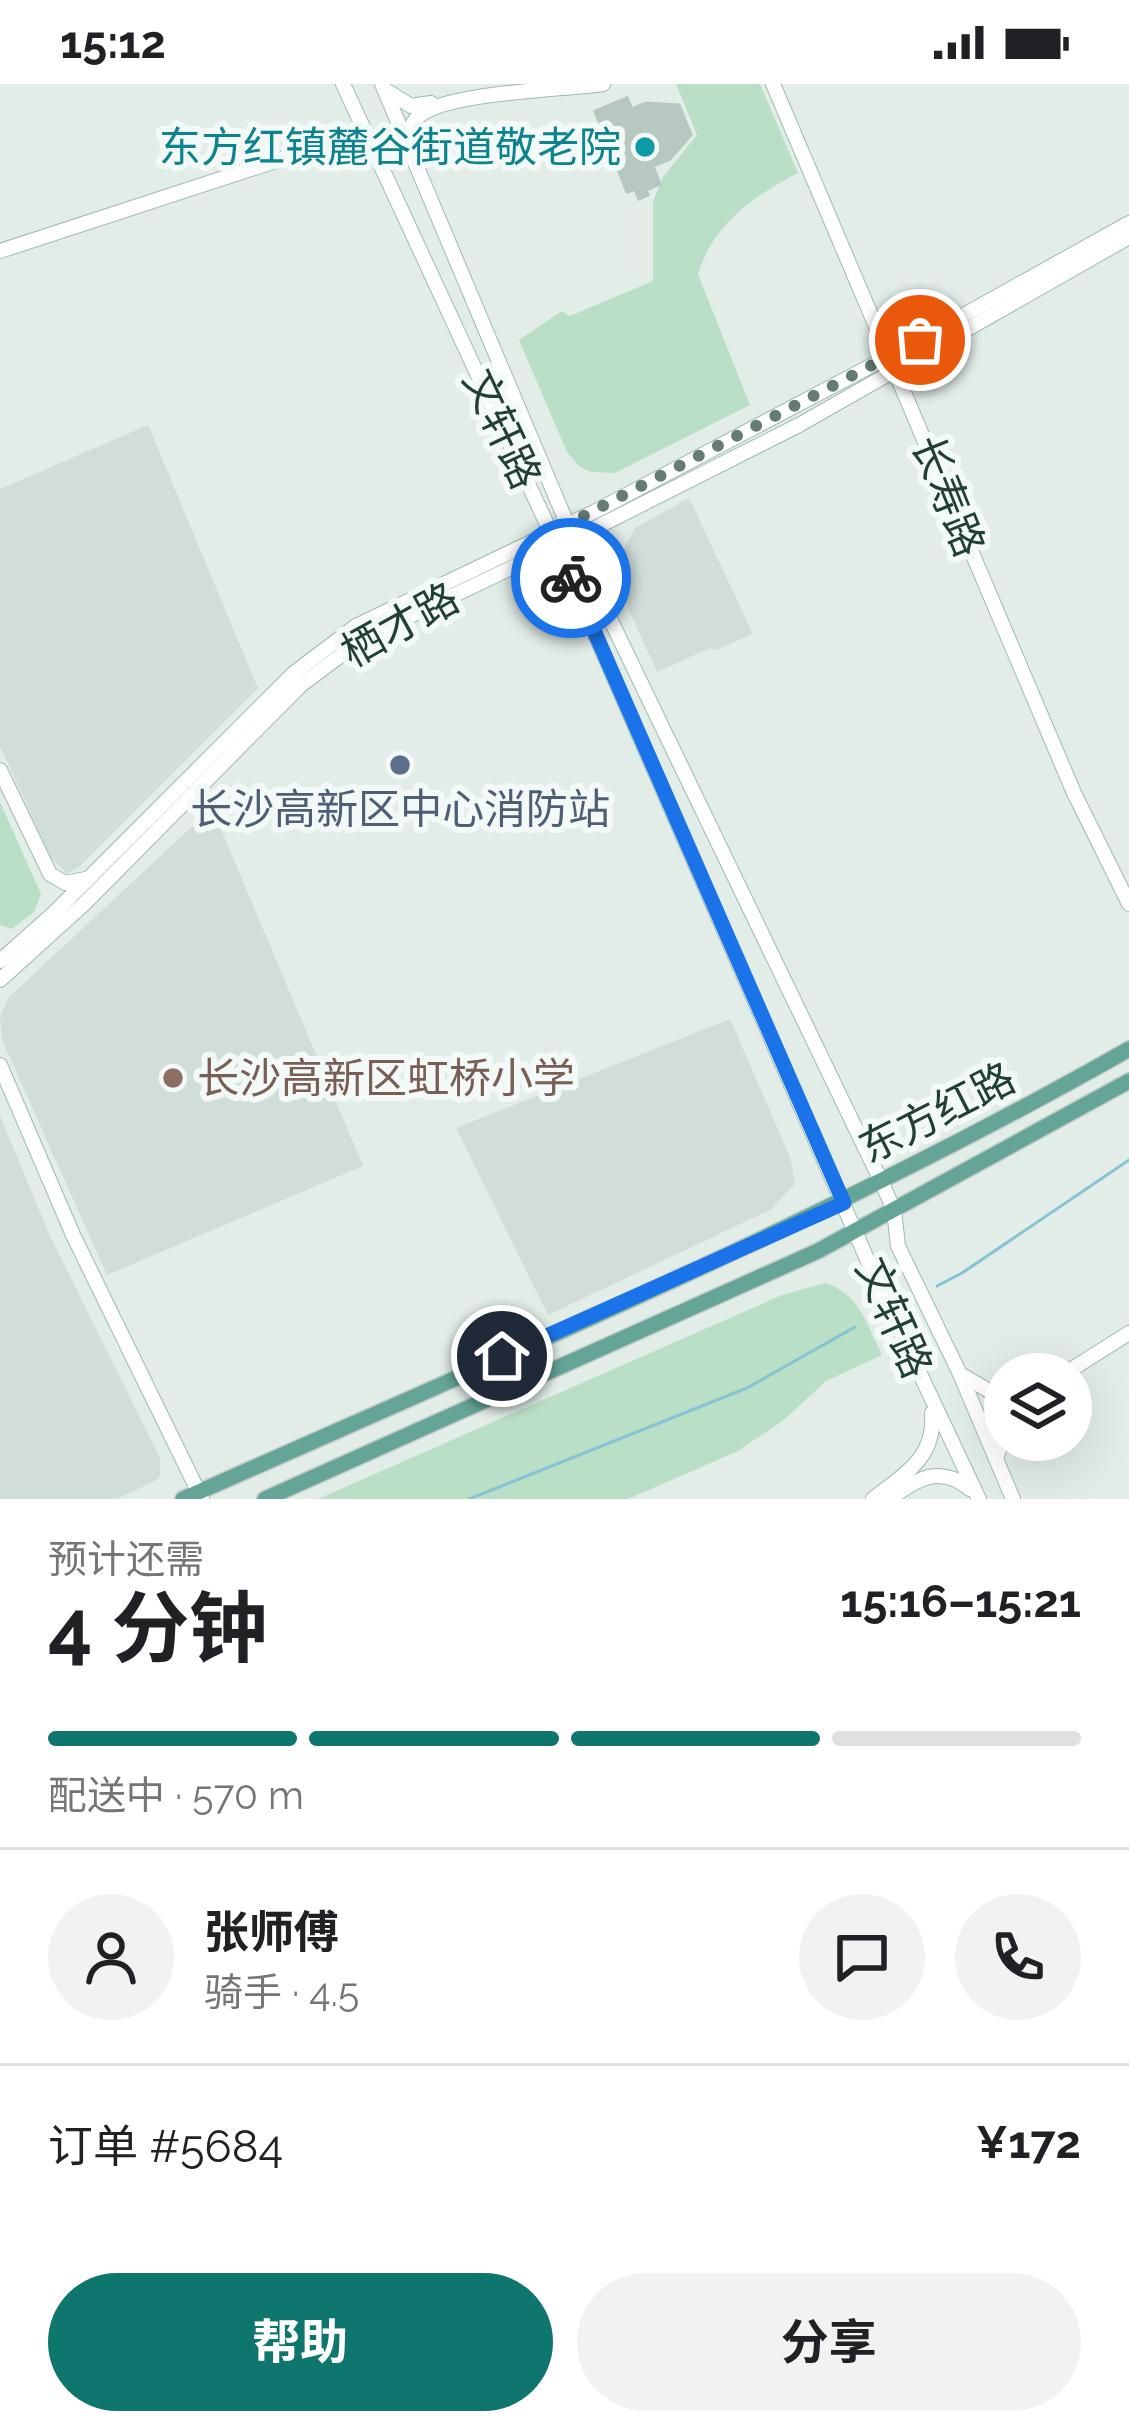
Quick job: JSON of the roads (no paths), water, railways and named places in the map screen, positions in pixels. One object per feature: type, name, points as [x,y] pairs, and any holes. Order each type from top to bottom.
[{"type":"main road","name":"文轩路","points":[[343,84],[554,540],[929,1396],[979,1499]]},
{"type":"main road","points":[[384,86],[400,102],[418,106],[498,87],[536,84]]},
{"type":"main road","points":[[409,146],[412,124],[424,112],[499,94],[603,84]]},
{"type":"main road","name":"长寿路","points":[[777,84],[1006,623],[1129,890]]},
{"type":"main road","name":"文轩路","points":[[384,86],[572,532],[881,1181],[894,1210],[898,1246],[984,1431]]},
{"type":"main road","points":[[0,248],[332,135],[348,123],[351,102]]},
{"type":"main road","points":[[0,248],[334,142],[361,143],[376,157]]},
{"type":"main road","name":"栖才路","points":[[895,361],[1129,223]]},
{"type":"main road","name":"栖才路","points":[[0,961],[91,878],[257,708],[335,640],[405,600],[572,532],[1129,237]]},
{"type":"main road","name":"长寿路","points":[[895,361],[1074,793],[1129,904]]},
{"type":"main road","name":"栖才路","points":[[0,980],[329,663],[387,625],[554,540]]},
{"type":"main road","points":[[0,770],[50,874],[65,884],[91,878]]},
{"type":"main road","points":[[0,781],[49,887],[51,916]]},
{"type":"main road","name":"东方红路","points":[[194,1497],[844,1203],[1129,1049]]},
{"type":"main road","points":[[0,1065],[194,1497]]},
{"type":"main road","points":[[0,1079],[67,1238],[194,1497]]},
{"type":"main road","name":"东方红路","points":[[265,1499],[818,1251],[1129,1081]]},
{"type":"main road","points":[[1092,1356],[1129,1333]]},
{"type":"main road","points":[[960,1374],[984,1388]]},
{"type":"main road","points":[[873,1499],[929,1449],[933,1427],[929,1396]]},
{"type":"main road","name":"文轩路","points":[[997,1461],[1013,1499]]},
{"type":"main road","points":[[890,1499],[930,1474],[962,1483],[979,1499]]},
{"type":"waterway","points":[[937,1286],[1129,1160]]},
{"type":"waterway","points":[[469,1499],[747,1388],[855,1327]]},
{"type":"place","name":"东方红镇麓谷街道敬老院","points":[[645,147]]},
{"type":"place","name":"长沙高新区中心消防站","points":[[400,765]]},
{"type":"place","name":"长沙高新区虹桥小学","points":[[173,1078]]}]
